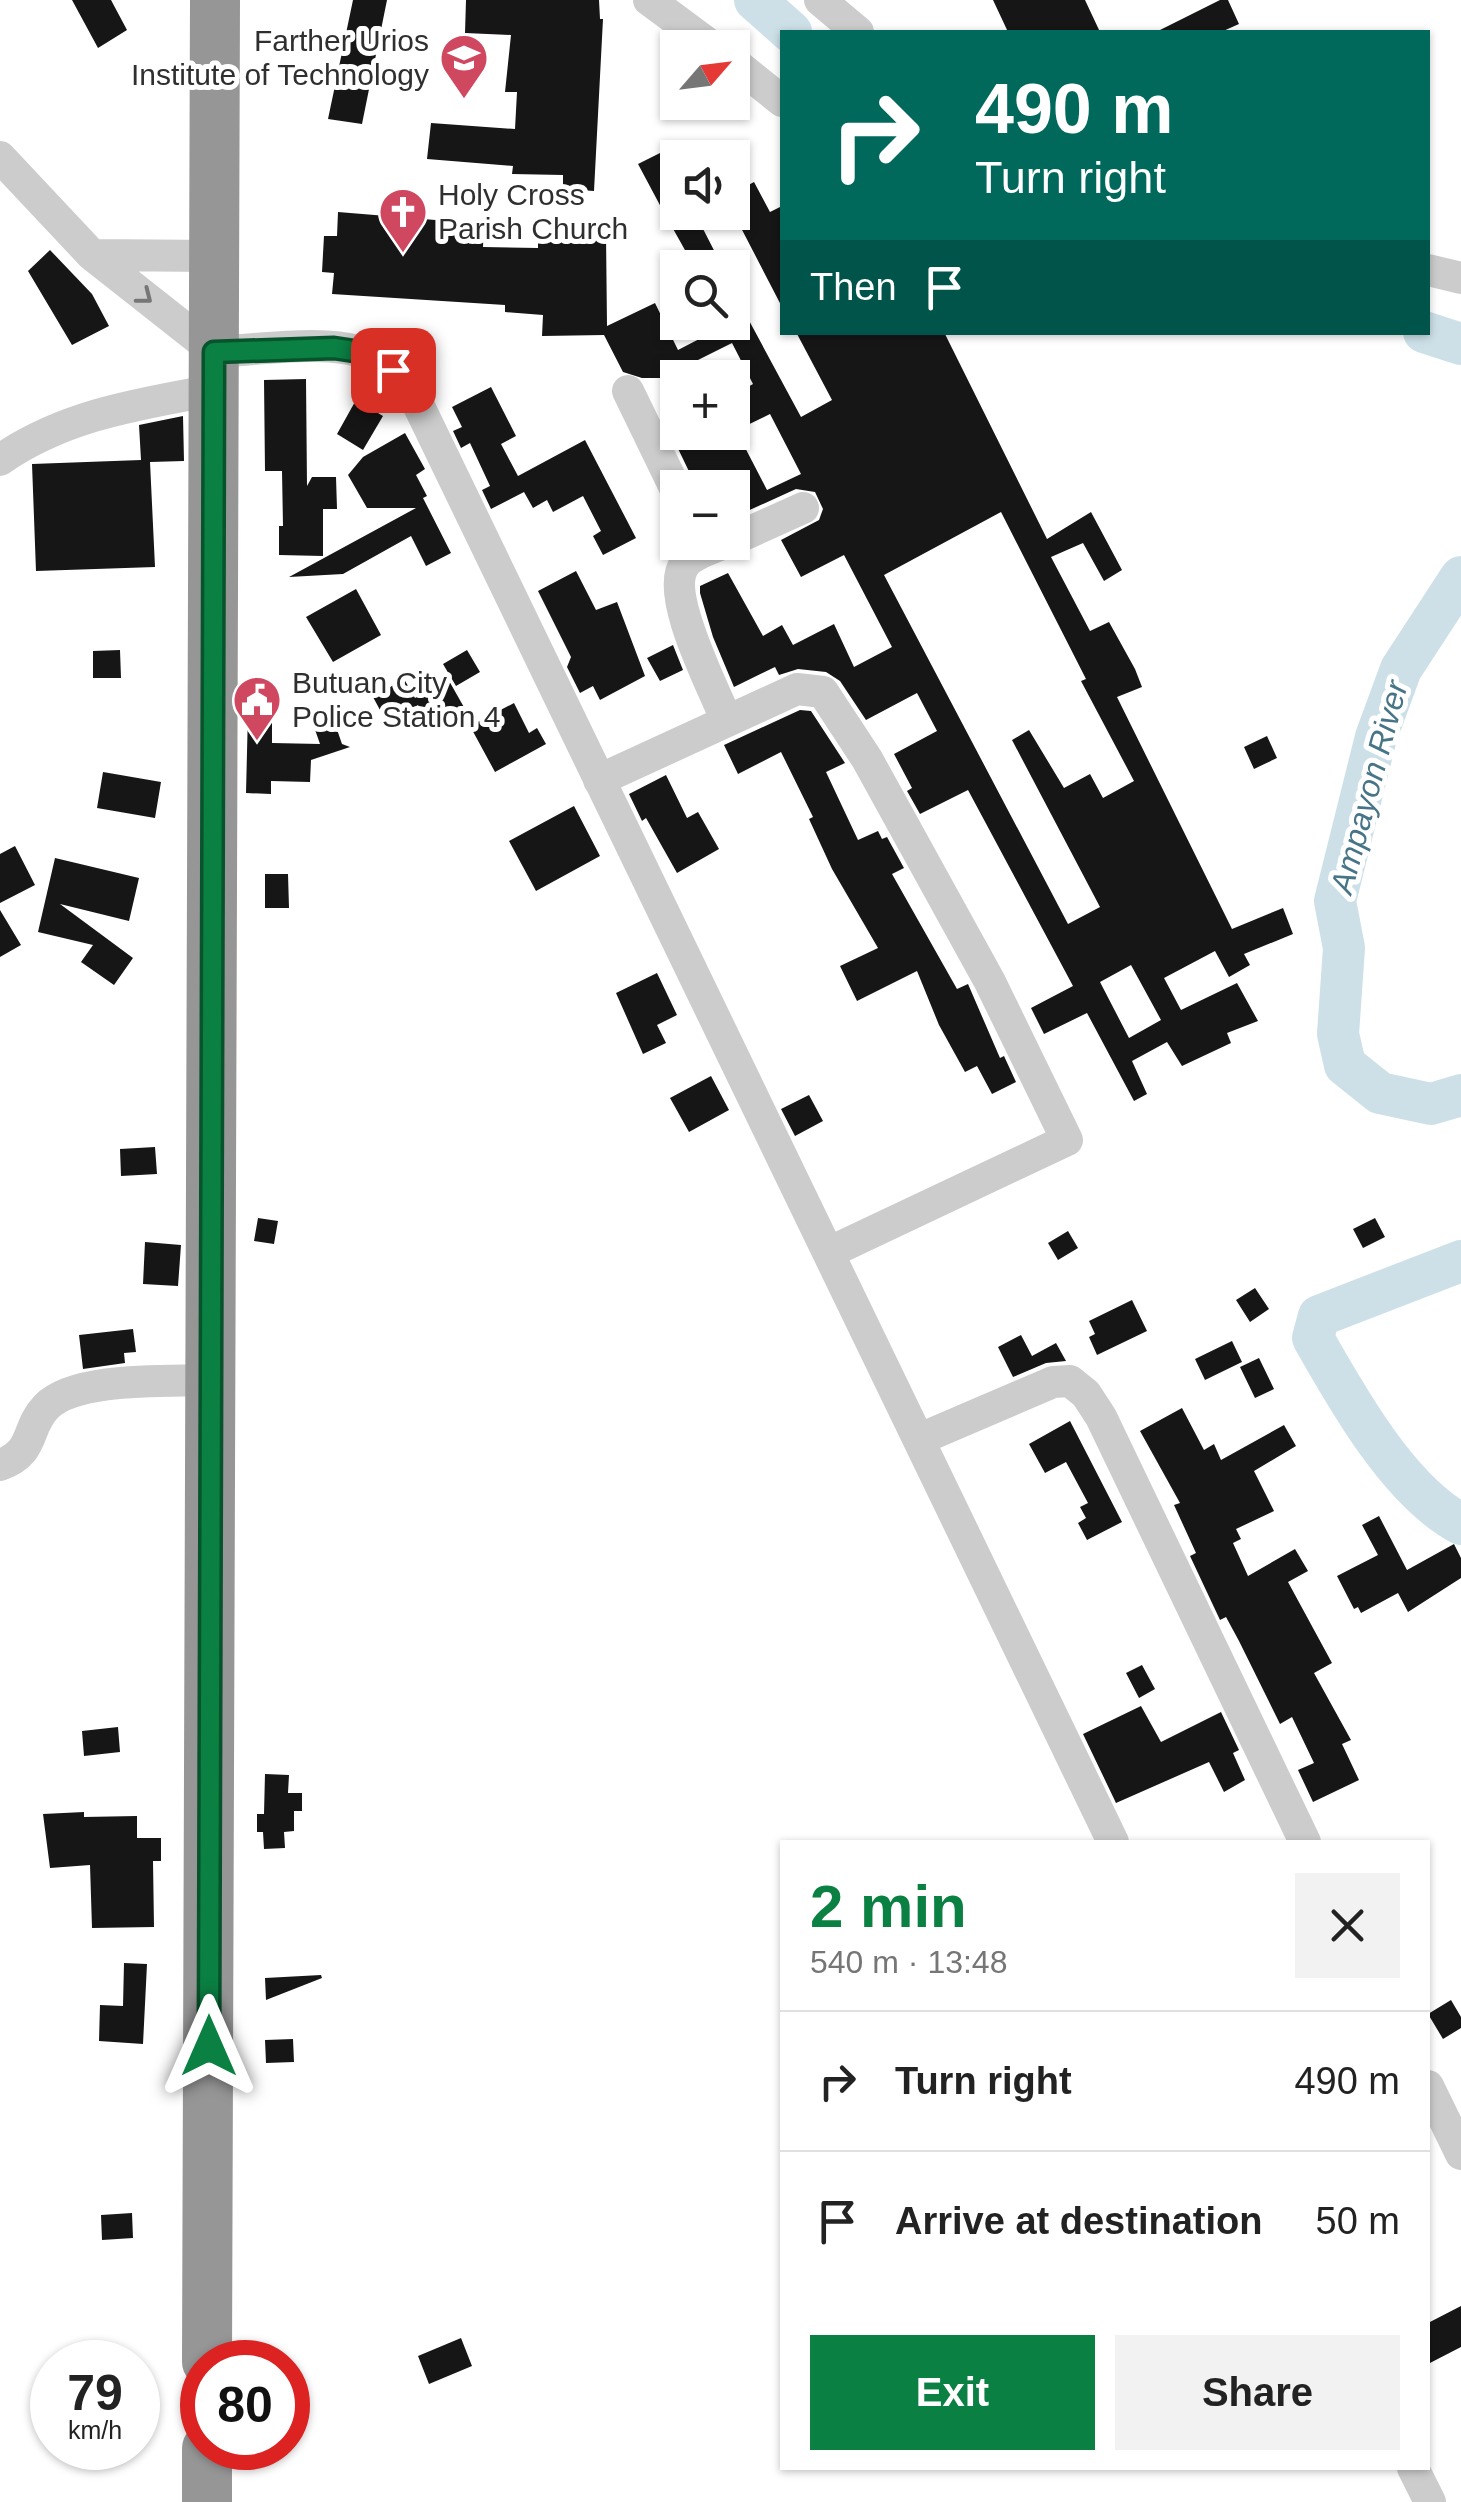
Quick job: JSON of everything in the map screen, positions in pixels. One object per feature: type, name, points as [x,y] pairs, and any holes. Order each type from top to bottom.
[{"type":"highway","points":[[207,2340],[215,0]]},
{"type":"highway","points":[[207,2470],[207,2502]]},
{"type":"street","points":[[649,0],[690,30]]},
{"type":"street","points":[[820,0],[856,30]]},
{"type":"street","points":[[750,75],[780,99]]},
{"type":"street","points":[[0,157],[92,255],[214,370]]},
{"type":"street","points":[[92,255],[214,256]]},
{"type":"street","points":[[1430,270],[1461,278]]},
{"type":"street","points":[[0,460],[64,424],[214,370],[334,348],[367,353],[393,370],[414,396],[1111,1840]]},
{"type":"street","points":[[628,391],[666,470]]},
{"type":"street","points":[[750,530],[804,508]]},
{"type":"street","points":[[688,560],[680,573],[680,600],[726,719]]},
{"type":"street","points":[[599,780],[797,689],[823,692],[836,708],[990,982],[1067,1140],[830,1252]]},
{"type":"street","points":[[0,1465],[24,1452],[44,1409],[60,1396],[103,1386],[212,1380]]},
{"type":"street","points":[[920,1439],[1053,1382],[1070,1381],[1086,1394],[1101,1417],[1304,1840]]},
{"type":"street","points":[[1430,2090],[1461,2154]]},
{"type":"street","points":[[1414,2470],[1430,2502]]},
{"type":"building","points":[[72,0],[111,0],[127,30],[98,48]]},
{"type":"building","points":[[353,0],[387,0],[362,124],[328,119]]},
{"type":"building","points":[[466,0],[599,0],[603,19],[594,191],[563,189],[563,175],[512,174],[513,166],[427,159],[431,123],[515,129],[517,92],[505,92],[511,35],[465,33]]},
{"type":"building","points":[[993,0],[1085,0],[1099,30],[1007,30]]},
{"type":"building","points":[[1220,0],[1228,0],[1239,24],[1226,30],[1160,30]]},
{"type":"building","points":[[660,153],[660,205],[638,164]]},
{"type":"building","points":[[754,182],[770,212],[780,207],[780,303],[742,230],[750,230],[750,184]]},
{"type":"building","points":[[338,212],[484,224],[483,247],[538,248],[538,238],[606,234],[607,326],[655,303],[660,313],[660,340],[673,340],[678,350],[697,340],[750,340],[750,322],[801,417],[832,400],[798,335],[945,335],[1047,539],[1091,512],[1122,570],[1104,581],[1083,543],[1051,557],[1090,631],[1109,622],[1135,669],[1142,687],[1117,697],[1232,929],[1283,908],[1293,934],[1244,954],[1250,965],[1229,977],[1215,951],[1164,978],[1181,1010],[1237,983],[1258,1021],[1227,1033],[1231,1043],[1182,1066],[1167,1042],[1132,1061],[1147,1094],[1134,1101],[1087,1013],[1044,1034],[1031,1008],[1073,986],[968,790],[920,814],[907,791],[912,788],[894,754],[937,731],[917,693],[866,720],[840,681],[826,672],[798,669],[779,675],[775,667],[734,687],[700,593],[700,586],[728,573],[763,636],[782,625],[793,645],[834,624],[854,667],[892,647],[844,555],[801,577],[781,540],[819,520],[823,509],[815,492],[796,489],[750,510],[750,470],[688,470],[679,450],[746,450],[767,490],[801,474],[770,414],[750,424],[750,360],[741,360],[732,343],[698,360],[660,360],[660,378],[642,378],[623,372],[604,335],[542,336],[543,315],[505,312],[505,305],[332,294],[334,273],[322,272],[324,236],[337,236]],"holes":[[[1001,512],[1086,679],[1081,681],[1134,781],[1103,798],[1090,774],[1064,788],[1029,730],[1012,740],[1100,907],[1068,924],[884,575]],[[1131,965],[1161,1020],[1129,1038],[1100,982]]]},
{"type":"building","points":[[674,230],[704,230],[714,250],[685,250]]},
{"type":"building","points":[[50,250],[92,294],[109,326],[72,345],[28,271]]},
{"type":"building","points":[[306,379],[307,486],[312,477],[336,477],[337,509],[323,509],[323,556],[279,555],[282,471],[265,471],[264,380]]},
{"type":"building","points":[[491,387],[516,436],[501,444],[518,476],[585,440],[636,538],[603,555],[593,536],[601,531],[583,496],[553,512],[547,500],[533,508],[524,492],[491,509],[482,490],[490,486],[470,443],[461,448],[453,431],[462,427],[452,407]]},
{"type":"building","points":[[356,400],[383,416],[363,450],[337,434]]},
{"type":"building","points":[[183,416],[184,461],[150,462],[155,567],[36,571],[32,464],[141,460],[139,425]]},
{"type":"building","points":[[405,433],[425,469],[416,475],[427,496],[423,498],[451,553],[426,566],[411,536],[343,574],[289,577],[416,508],[367,508],[348,475],[363,457]]},
{"type":"building","points":[[576,571],[596,610],[617,602],[645,676],[600,700],[593,686],[580,693],[567,667],[571,657],[538,591]]},
{"type":"building","points":[[356,589],[381,635],[333,662],[306,617]]},
{"type":"building","points":[[673,645],[683,670],[660,681],[647,658]]},
{"type":"building","points":[[120,650],[121,678],[93,678],[93,651]]},
{"type":"building","points":[[467,650],[480,672],[456,686],[443,664]]},
{"type":"building","points":[[404,679],[415,698],[448,679],[465,709],[431,728],[418,705],[387,723],[373,697]]},
{"type":"building","points":[[514,703],[529,733],[537,728],[546,744],[495,772],[470,726]]},
{"type":"building","points":[[800,710],[811,711],[845,763],[826,772],[858,840],[878,831],[882,839],[887,837],[904,868],[892,874],[957,989],[968,984],[1000,1058],[1004,1056],[1016,1082],[992,1094],[977,1066],[965,1072],[939,1025],[917,971],[857,1001],[840,966],[878,948],[832,869],[809,819],[813,817],[781,752],[738,774],[724,745]]},
{"type":"building","points":[[248,712],[272,713],[272,743],[320,744],[312,721],[332,715],[342,744],[350,747],[311,760],[310,782],[271,781],[271,794],[246,793]]},
{"type":"building","points":[[1267,736],[1277,758],[1254,769],[1244,747]]},
{"type":"building","points":[[103,772],[161,782],[155,818],[97,808]]},
{"type":"building","points":[[666,775],[687,818],[698,812],[719,849],[677,873],[629,794]]},
{"type":"building","points":[[574,806],[600,856],[536,891],[509,841]]},
{"type":"building","points":[[15,846],[35,885],[0,903],[0,854]]},
{"type":"building","points":[[55,858],[139,878],[129,921],[60,904],[133,958],[114,985],[81,962],[93,945],[38,932]]},
{"type":"building","points":[[265,874],[288,874],[289,908],[265,908]]},
{"type":"building","points":[[0,910],[21,945],[0,957]]},
{"type":"building","points":[[657,973],[677,1015],[657,1025],[666,1043],[643,1054],[616,993]]},
{"type":"building","points":[[711,1076],[729,1110],[689,1132],[670,1098]]},
{"type":"building","points":[[809,1095],[823,1121],[795,1136],[781,1109]]},
{"type":"building","points":[[155,1147],[157,1174],[121,1176],[120,1149]]},
{"type":"building","points":[[258,1218],[278,1221],[274,1244],[254,1241]]},
{"type":"building","points":[[1375,1218],[1385,1237],[1363,1248],[1353,1229]]},
{"type":"building","points":[[1068,1231],[1078,1248],[1058,1260],[1048,1243]]},
{"type":"building","points":[[145,1242],[181,1245],[178,1286],[143,1284]]},
{"type":"building","points":[[1255,1288],[1269,1309],[1250,1322],[1236,1300]]},
{"type":"building","points":[[1132,1300],[1147,1331],[1097,1355],[1089,1337],[1095,1334],[1089,1321]]},
{"type":"building","points":[[133,1329],[136,1352],[124,1353],[125,1363],[83,1369],[79,1335]]},
{"type":"building","points":[[1021,1335],[1032,1356],[1056,1343],[1066,1361],[1046,1363],[1013,1377],[998,1347]]},
{"type":"building","points":[[1232,1341],[1242,1362],[1205,1380],[1195,1359]]},
{"type":"building","points":[[1259,1358],[1274,1389],[1255,1398],[1240,1367]]},
{"type":"building","points":[[1182,1408],[1204,1450],[1214,1444],[1221,1460],[1284,1425],[1296,1446],[1254,1471],[1274,1511],[1236,1529],[1241,1539],[1233,1543],[1248,1576],[1295,1549],[1308,1571],[1288,1582],[1332,1663],[1314,1673],[1351,1740],[1342,1744],[1359,1780],[1313,1802],[1298,1770],[1314,1763],[1292,1717],[1280,1724],[1226,1617],[1220,1620],[1190,1556],[1196,1553],[1174,1505],[1180,1503],[1140,1431]]},
{"type":"building","points":[[1070,1421],[1122,1522],[1087,1540],[1078,1523],[1086,1518],[1080,1507],[1088,1503],[1066,1462],[1045,1473],[1029,1444]]},
{"type":"building","points":[[1379,1516],[1407,1570],[1454,1544],[1461,1558],[1461,1578],[1408,1612],[1398,1593],[1361,1613],[1358,1607],[1354,1609],[1337,1576],[1378,1555],[1362,1525]]},
{"type":"building","points":[[1142,1665],[1155,1689],[1139,1698],[1126,1673]]},
{"type":"building","points":[[1141,1706],[1161,1742],[1221,1712],[1239,1750],[1233,1753],[1245,1780],[1224,1792],[1209,1762],[1116,1803],[1083,1734]]},
{"type":"building","points":[[118,1727],[120,1752],[84,1756],[82,1731]]},
{"type":"building","points":[[265,1774],[289,1775],[288,1793],[302,1793],[302,1811],[294,1811],[294,1831],[284,1832],[285,1848],[264,1849],[263,1832],[257,1832],[257,1814],[264,1814]]},
{"type":"building","points":[[84,1812],[84,1817],[137,1816],[137,1838],[161,1838],[161,1861],[153,1861],[154,1927],[92,1928],[90,1865],[50,1868],[43,1814]]},
{"type":"building","points":[[124,1963],[147,1964],[143,2044],[99,2041],[100,2005],[123,2006]]},
{"type":"building","points":[[265,1978],[322,1978],[266,2000]]},
{"type":"building","points":[[1451,2000],[1461,2017],[1461,2028],[1443,2039],[1430,2013]]},
{"type":"building","points":[[293,2039],[294,2062],[266,2063],[265,2040]]},
{"type":"building","points":[[132,2213],[133,2238],[102,2240],[101,2215]]},
{"type":"building","points":[[1461,2306],[1461,2347],[1430,2363],[1430,2322]]},
{"type":"building","points":[[461,2338],[472,2366],[429,2384],[418,2356]]},
{"type":"waterway","name":"Ampayon River","points":[[755,0],[789,30]]},
{"type":"waterway","name":"Ampayon River","points":[[1430,334],[1461,344]]},
{"type":"waterway","name":"Ampayon River","points":[[1461,577],[1401,669],[1376,737],[1335,901],[1344,948],[1338,1034],[1345,1065],[1380,1093],[1431,1104],[1461,1095]]},
{"type":"waterway","name":"Ampayon River","points":[[1461,1261],[1319,1316],[1313,1338],[1376,1441],[1416,1489],[1461,1524]]},
{"type":"place","name":"Farther Urios Institute of Technology","points":[[464,100]]},
{"type":"place","name":"Holy Cross Parish Church","points":[[403,254]]},
{"type":"place","name":"Butuan City Police Station 4","points":[[257,742]]},
{"type":"route","points":[[209,2046],[214,352],[334,348],[367,353],[393,370]]}]
